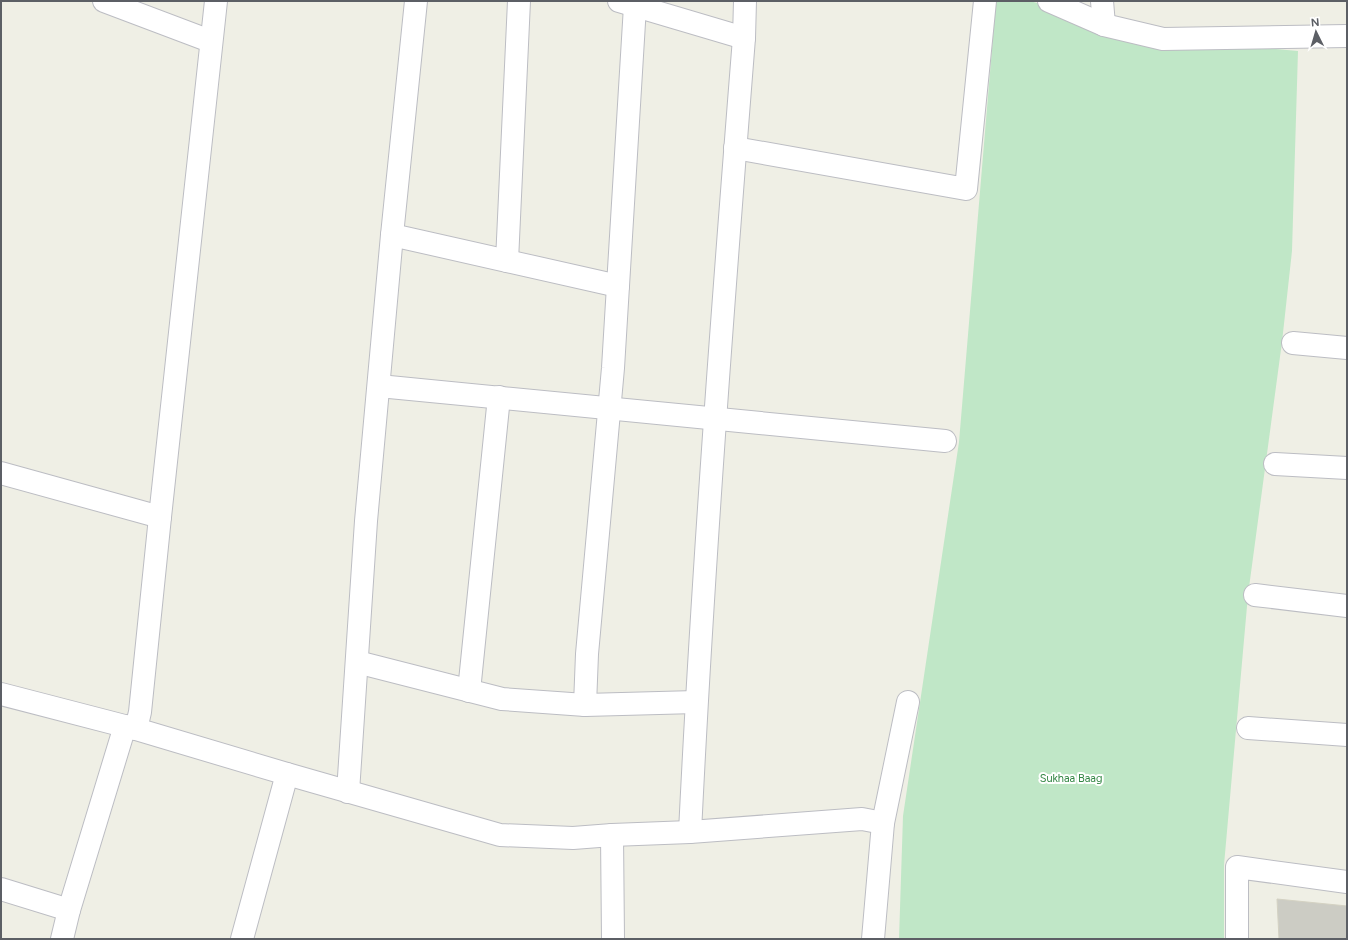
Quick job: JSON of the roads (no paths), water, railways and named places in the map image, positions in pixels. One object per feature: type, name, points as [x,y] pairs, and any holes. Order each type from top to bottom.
[{"type":"street","points":[[104,1],[210,41]]},
{"type":"street","points":[[62,939],[69,910],[130,727],[140,712],[210,41],[216,1]]},
{"type":"street","points":[[348,792],[366,521],[392,235],[416,1]]},
{"type":"street","points":[[508,261],[519,1]]},
{"type":"street","points":[[690,832],[696,702],[715,418],[744,38],[745,1]]},
{"type":"street","points":[[735,148],[966,189],[985,1]]},
{"type":"street","points":[[1049,1],[1104,25],[1163,39],[1347,36]]},
{"type":"street","points":[[1102,1],[1104,25]]},
{"type":"street","points":[[585,705],[587,654],[609,408],[618,286],[627,3],[744,38]]},
{"type":"street","points":[[392,235],[618,286]]},
{"type":"street","points":[[1293,343],[1347,348]]},
{"type":"street","points":[[379,386],[945,441]]},
{"type":"street","points":[[468,691],[498,397]]},
{"type":"street","points":[[1275,464],[1347,468]]},
{"type":"street","points":[[1,473],[160,518]]},
{"type":"street","points":[[1255,595],[1347,606]]},
{"type":"street","points":[[357,662],[502,699],[585,705],[696,702]]},
{"type":"street","points":[[1,694],[130,727],[348,792],[500,835],[573,838],[690,832],[862,819],[883,823]]},
{"type":"street","points":[[873,939],[883,823],[908,702]]},
{"type":"street","points":[[1248,728],[1347,735]]},
{"type":"street","points":[[242,939],[287,774]]},
{"type":"street","points":[[612,835],[612,939]]},
{"type":"street","points":[[1237,939],[1236,867],[1347,882]]},
{"type":"street","points":[[1,889],[69,910]]},
{"type":"park label","name":"Sukhaa Baag","points":[[1071,778]]}]
